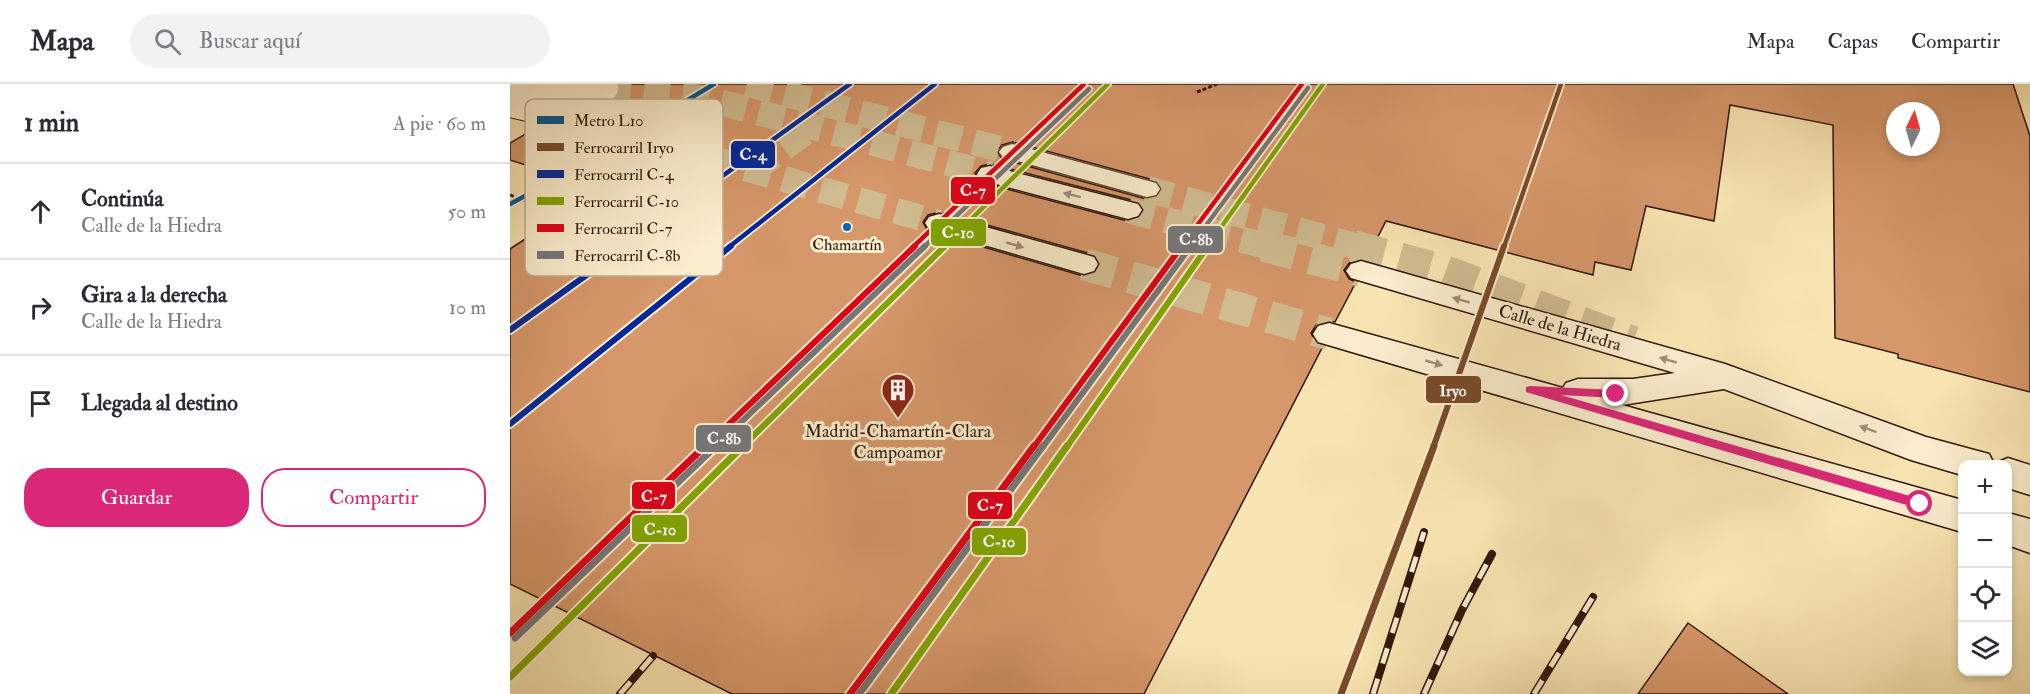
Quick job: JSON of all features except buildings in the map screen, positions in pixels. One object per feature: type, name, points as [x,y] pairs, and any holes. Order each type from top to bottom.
[{"type":"main road","points":[[510,105],[553,84]]},
{"type":"main road","points":[[510,94],[557,87],[605,88]]},
{"type":"main road","points":[[510,105],[525,108]]},
{"type":"main road","points":[[1012,152],[1146,189]]},
{"type":"main road","points":[[990,174],[1128,210]]},
{"type":"main road","points":[[939,223],[1084,264]]},
{"type":"main road","name":"Calle de la Hiedra","points":[[1361,271],[1725,376],[1923,450],[1958,460]]},
{"type":"main road","points":[[1329,334],[1958,515]]},
{"type":"main road","points":[[1530,390],[1616,394],[1676,387],[1725,376]]},
{"type":"main road","points":[[2012,475],[2030,480]]},
{"type":"main road","points":[[2012,531],[2030,536]]},
{"type":"path","points":[[1197,92],[1217,84]]},
{"type":"path","points":[[510,195],[525,201]]},
{"type":"tunnel","points":[[747,84],[1012,152]]},
{"type":"tunnel","points":[[605,88],[708,99]]},
{"type":"tunnel","points":[[723,103],[990,174]]},
{"type":"tunnel","points":[[753,170],[812,127]]},
{"type":"tunnel","points":[[723,162],[753,170]]},
{"type":"tunnel","points":[[753,170],[939,223]]},
{"type":"tunnel","points":[[1147,189],[1359,247]]},
{"type":"tunnel","points":[[1128,210],[1270,247]]},
{"type":"tunnel","points":[[1264,246],[1361,271]]},
{"type":"tunnel","points":[[1353,246],[1442,270],[1633,342]]},
{"type":"tunnel","points":[[1084,264],[1329,334]]},
{"type":"railway","points":[[1373,694],[1424,532]]},
{"type":"railway","points":[[1424,694],[1462,610],[1492,554]]},
{"type":"railway","points":[[1534,694],[1593,597]]},
{"type":"railway","points":[[620,694],[653,656]]},
{"type":"metro line","name":"L10","points":[[689,99],[714,84]]},
{"type":"metro line","name":"L10","points":[[510,204],[525,196]]},
{"type":"rail line","name":"C-4","points":[[723,176],[850,84]]},
{"type":"rail line","name":"C-4","points":[[723,252],[935,84]]},
{"type":"rail line","name":"C-7","points":[[510,633],[1084,84]]},
{"type":"rail line","name":"C-10","points":[[510,677],[1108,84]]},
{"type":"rail line","name":"C-7","points":[[850,694],[1302,84]]},
{"type":"rail line","name":"C-10","points":[[891,694],[1323,84]]},
{"type":"rail line","name":"Iryo","points":[[1341,694],[1405,527],[1561,84]]},
{"type":"rail line","name":"C-8b","points":[[859,694],[1308,88]]},
{"type":"rail line","name":"C-8b","points":[[515,638],[1089,89]]},
{"type":"rail line","name":"C-4","points":[[510,330],[585,276]]},
{"type":"rail line","name":"C-4","points":[[510,424],[692,276]]},
{"type":"place","name":"Chamartín","points":[[847,227]]},
{"type":"place","name":"Madrid-Chamartín-Clara Campoamor","points":[[898,419]]},
{"type":"route","points":[[1616,394],[1530,390],[1920,504]]}]
